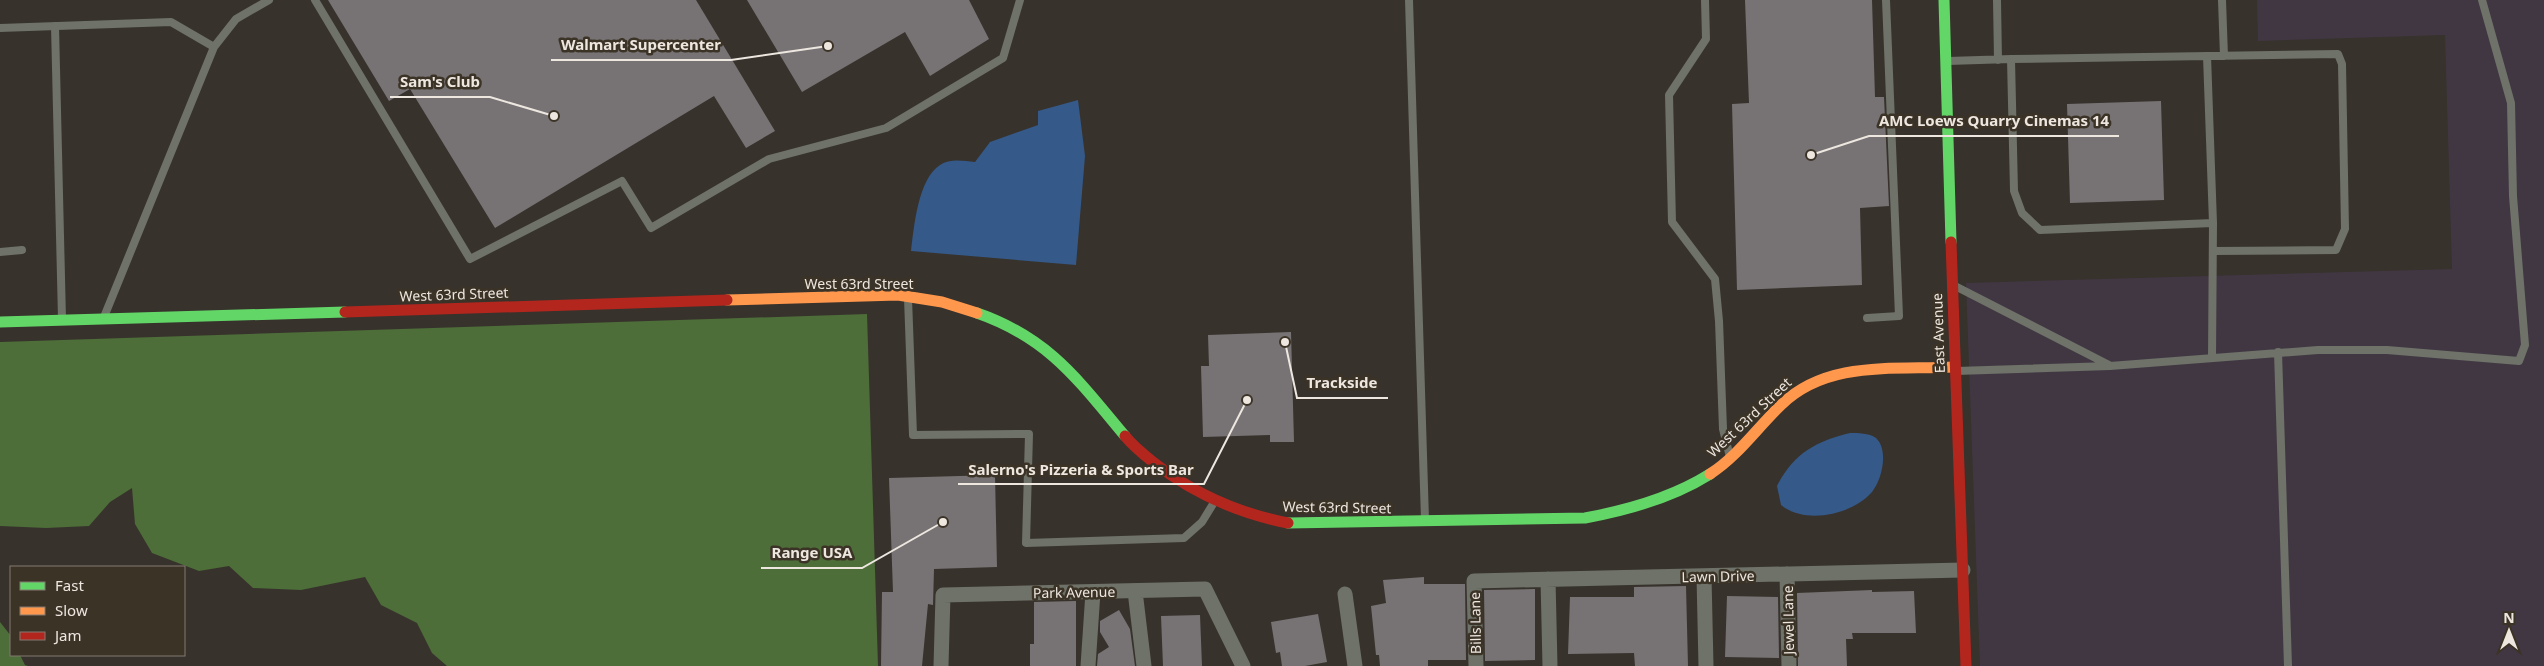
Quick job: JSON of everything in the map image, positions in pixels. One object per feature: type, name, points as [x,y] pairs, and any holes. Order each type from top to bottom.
[{"type":"street","name":"East Avenue","points":[[1944,0],[1954,369],[1966,666]]},
{"type":"street","name":"West 63rd Street","points":[[0,322],[908,296],[932,299],[999,319],[1030,338],[1060,360],[1084,384],[1128,440],[1178,483],[1214,502],[1259,519],[1291,524],[1425,523],[1585,518],[1614,513],[1681,491],[1730,459],[1794,392],[1819,378],[1850,373],[1954,369]]},
{"type":"street","name":"Lawn Drive","points":[[1474,581],[1963,570]]},
{"type":"street","name":"Jewel Lane","points":[[1787,574],[1789,666]]},
{"type":"street","points":[[1704,576],[1706,666]]},
{"type":"street","points":[[1548,579],[1550,666]]},
{"type":"street","name":"Bills Lane","points":[[1474,581],[1476,666]]},
{"type":"street","name":"Park Avenue","points":[[941,666],[942,595],[1205,589],[1243,666]]},
{"type":"street","points":[[1135,591],[1144,666]]},
{"type":"street","points":[[1088,666],[1093,592]]},
{"type":"street","points":[[1345,594],[1355,666]]},
{"type":"lane","points":[[103,320],[214,47],[236,19],[269,0]]},
{"type":"lane","points":[[315,0],[470,260],[622,181],[651,228],[769,159],[886,128],[1003,58],[1020,0]]},
{"type":"lane","points":[[1409,0],[1425,523]]},
{"type":"lane","points":[[1705,0],[1706,39],[1669,95],[1672,222],[1715,278],[1719,321],[1722,429],[1730,459]]},
{"type":"lane","points":[[1867,318],[1899,316],[1886,0]]},
{"type":"lane","points":[[1996,0],[1998,60]]},
{"type":"lane","points":[[2222,0],[2224,56]]},
{"type":"lane","points":[[1954,369],[2110,366],[2278,352],[2387,350],[2519,361],[2526,345],[2513,196],[2510,103],[2482,0]]},
{"type":"lane","points":[[0,28],[171,22],[214,47]]},
{"type":"lane","points":[[55,26],[62,321]]},
{"type":"lane","points":[[1946,61],[2338,54],[2342,64],[2344,229],[2336,250],[2213,251]]},
{"type":"lane","points":[[2207,56],[2213,223],[2212,358]]},
{"type":"lane","points":[[2011,60],[2014,191],[2022,213],[2040,230],[2213,223]]},
{"type":"lane","points":[[0,252],[22,250]]},
{"type":"lane","points":[[1952,284],[2110,366]]},
{"type":"lane","points":[[908,296],[913,435],[1029,434],[1026,543],[1184,538],[1202,522],[1214,502]]},
{"type":"lane","points":[[2278,352],[2288,666]]},
{"type":"shaded area","points":[[2257,0],[2544,0],[2544,666],[1980,666],[1966,283],[2452,269],[2445,35],[2258,41]]},
{"type":"green space","points":[[867,314],[878,666],[447,666],[432,653],[417,623],[381,605],[365,577],[301,590],[253,588],[229,566],[199,571],[152,553],[135,524],[132,488],[110,502],[89,526],[46,528],[0,526],[0,342]]},
{"type":"green space","points":[[0,622],[10,635],[10,656],[20,656],[25,665],[28,666],[0,666]]},
{"type":"water","points":[[1078,100],[1085,156],[1076,265],[911,251],[918,204],[922,192],[933,172],[940,165],[953,161],[975,162],[990,142],[1038,125],[1038,111]]},
{"type":"water","points":[[1850,433],[1870,435],[1880,443],[1883,465],[1879,480],[1872,492],[1853,507],[1828,515],[1803,515],[1781,505],[1777,486],[1790,465],[1816,445]]},
{"type":"building","points":[[328,0],[696,0],[775,131],[746,148],[714,96],[495,228],[410,89],[389,101]]},
{"type":"building","points":[[747,0],[969,0],[989,39],[930,76],[905,32],[802,92]]},
{"type":"building","points":[[1745,0],[1872,0],[1875,97],[1884,97],[1889,206],[1860,208],[1862,285],[1737,290],[1732,104],[1749,103]]},
{"type":"building","points":[[2161,101],[2164,200],[2070,203],[2067,104]]},
{"type":"building","points":[[1291,332],[1294,442],[1270,442],[1270,435],[1203,437],[1201,366],[1209,366],[1208,335]]},
{"type":"building","points":[[995,475],[997,567],[934,569],[933,605],[928,604],[922,666],[881,666],[882,592],[893,592],[889,478]]},
{"type":"building","points":[[1424,577],[1424,584],[1465,584],[1466,660],[1428,660],[1428,666],[1380,666],[1379,655],[1376,655],[1371,606],[1386,603],[1383,580]]},
{"type":"building","points":[[1686,586],[1688,666],[1635,666],[1634,653],[1568,654],[1570,597],[1634,597],[1634,587]]},
{"type":"building","points":[[1535,589],[1535,660],[1485,661],[1484,590]]},
{"type":"building","points":[[1872,590],[1872,592],[1914,591],[1916,633],[1852,633],[1853,639],[1846,639],[1847,666],[1798,666],[1797,593]]},
{"type":"building","points":[[1727,596],[1778,597],[1779,658],[1725,657]]},
{"type":"building","points":[[1076,601],[1076,666],[1030,666],[1030,644],[1034,644],[1034,602]]},
{"type":"building","points":[[1119,610],[1130,629],[1135,666],[1097,666],[1098,654],[1109,647],[1100,632],[1100,621]]},
{"type":"building","points":[[1318,614],[1327,662],[1305,666],[1282,666],[1280,652],[1276,653],[1271,622]]},
{"type":"building","points":[[1200,615],[1202,666],[1163,666],[1161,616]]},
{"type":"traffic: fast","points":[[1944,0],[1951,242]]},
{"type":"traffic: fast","points":[[0,322],[345,312]]},
{"type":"traffic: fast","points":[[977,313],[1002,323],[1043,348],[1077,379],[1125,436]]},
{"type":"traffic: fast","points":[[1288,523],[1585,518],[1650,502],[1681,490],[1710,474]]},
{"type":"traffic: slow","points":[[727,300],[898,295],[942,302],[977,313]]},
{"type":"traffic: slow","points":[[1710,474],[1730,459],[1781,405],[1799,391],[1819,380],[1862,370],[1954,367]]},
{"type":"traffic: jam","points":[[1951,242],[1966,666]]},
{"type":"traffic: jam","points":[[345,312],[727,300]]},
{"type":"traffic: jam","points":[[1125,436],[1153,462],[1200,493],[1251,514],[1288,523]]},
{"type":"place","name":"Walmart Supercenter","points":[[828,46]]},
{"type":"place","name":"Sam's Club","points":[[554,116]]},
{"type":"place","name":"AMC Loews Quarry Cinemas 14","points":[[1811,155]]},
{"type":"place","name":"Trackside","points":[[1285,342]]},
{"type":"place","name":"Salerno's Pizzeria & Sports Bar","points":[[1247,400]]},
{"type":"place","name":"Range USA","points":[[943,522]]}]
